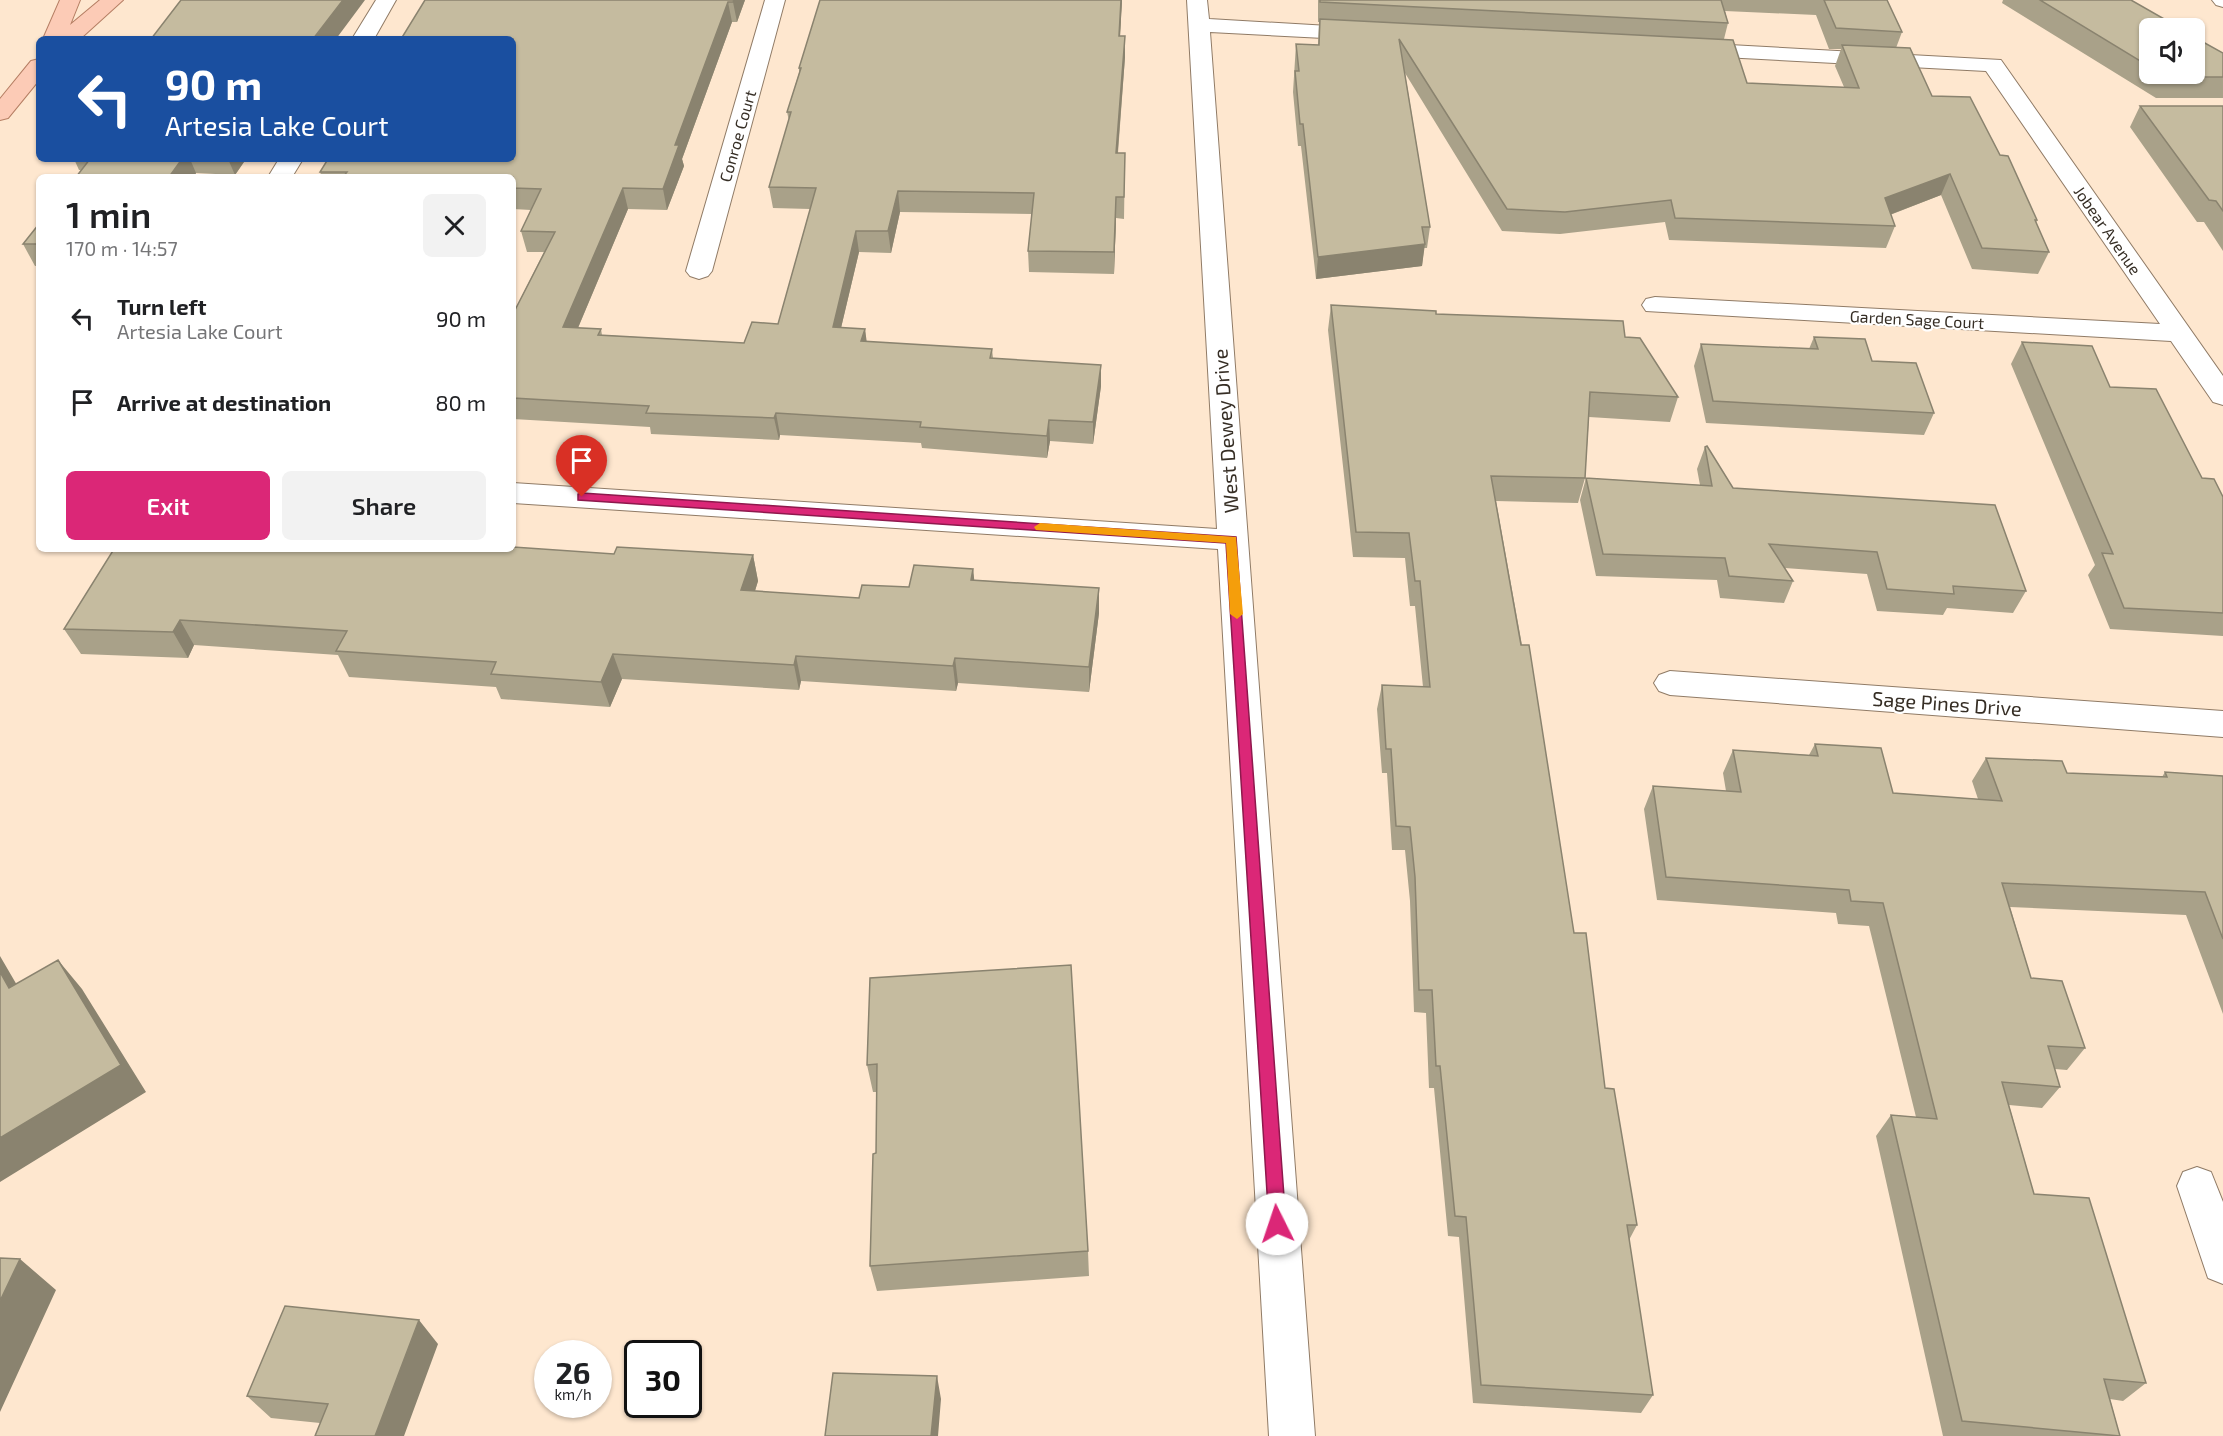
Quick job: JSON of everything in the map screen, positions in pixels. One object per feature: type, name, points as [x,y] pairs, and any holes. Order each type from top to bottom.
[{"type":"main road","points":[[55,36],[70,0]]},
{"type":"main road","points":[[71,36],[113,0]]},
{"type":"main road","points":[[0,113],[36,70]]},
{"type":"street","points":[[365,36],[386,0]]},
{"type":"street","name":"Conroe Court","points":[[699,271],[775,0]]},
{"type":"street","points":[[1198,13],[1389,35]]},
{"type":"street","name":"West Dewey Drive","points":[[1198,13],[1292,1436]]},
{"type":"street","name":"Jobear Avenue","points":[[1673,49],[1993,65],[2223,396]]},
{"type":"street","name":"Garden Sage Court","points":[[1655,305],[2180,333]]},
{"type":"street","points":[[516,493],[1232,540]]},
{"type":"street","name":"Sage Pines Drive","points":[[1670,683],[2223,724]]},
{"type":"street","points":[[2197,1186],[2223,1264]]},
{"type":"building","points":[[181,0],[343,0],[315,36],[153,36]]},
{"type":"building","points":[[425,0],[734,0],[728,2],[675,145],[679,145],[663,189],[623,188],[563,327],[601,329],[598,335],[744,343],[752,322],[778,324],[816,188],[769,187],[791,112],[787,112],[801,68],[799,68],[820,0],[1121,0],[1119,36],[1125,36],[1116,153],[1125,153],[1124,197],[1116,197],[1114,252],[1028,251],[1034,193],[898,191],[888,231],[856,231],[833,327],[865,329],[861,341],[992,349],[990,358],[1101,365],[1093,422],[1049,420],[1047,436],[920,427],[921,422],[776,413],[774,418],[646,413],[649,406],[516,398],[516,308],[555,232],[521,231],[541,189],[516,188],[516,174],[320,172],[326,162],[516,162],[516,36],[403,36]]},
{"type":"building","points":[[1320,0],[1721,0],[1728,23],[1320,2]]},
{"type":"building","points":[[1824,0],[1887,0],[1902,32],[1836,28]]},
{"type":"building","points":[[2040,0],[2131,0],[2162,18],[2139,18],[2139,60]]},
{"type":"building","points":[[1320,19],[1733,40],[1747,83],[1859,88],[1842,45],[1910,48],[1932,96],[1970,97],[2000,155],[2008,156],[2049,252],[1982,248],[1950,174],[1885,198],[1895,226],[1675,218],[1671,200],[1565,212],[1507,209],[1399,39],[1430,227],[1422,227],[1425,244],[1318,257],[1295,71],[1299,71],[1296,44],[1319,45]]},
{"type":"building","points":[[2205,43],[2223,53],[2223,77],[2205,77]]},
{"type":"building","points":[[2140,106],[2223,106],[2223,211],[2216,201],[2209,200]]},
{"type":"building","points":[[88,162],[180,162],[171,174],[78,174]]},
{"type":"building","points":[[36,228],[36,244],[23,244]]},
{"type":"building","points":[[1331,305],[1436,311],[1436,314],[1623,321],[1625,337],[1640,338],[1678,397],[1590,392],[1585,478],[1491,476],[1521,645],[1529,645],[1574,933],[1586,933],[1605,1088],[1614,1089],[1637,1225],[1627,1225],[1653,1395],[1481,1385],[1466,1217],[1455,1216],[1440,1066],[1436,1066],[1432,990],[1419,990],[1415,877],[1410,827],[1396,826],[1391,749],[1386,749],[1382,685],[1430,687],[1420,581],[1415,581],[1409,533],[1356,532]]},
{"type":"building","points":[[1814,337],[1865,339],[1872,361],[1916,363],[1934,413],[1713,401],[1701,344],[1818,349]]},
{"type":"building","points":[[2022,342],[2092,346],[2110,387],[2156,389],[2202,478],[2214,479],[2223,497],[2223,613],[2124,608],[2102,553],[2113,554]]},
{"type":"building","points":[[1707,446],[1733,488],[1995,505],[2026,591],[1953,586],[1954,594],[1887,589],[1877,552],[1769,544],[1793,581],[1729,576],[1725,558],[1603,554],[1586,478],[1712,486],[1705,447]]},
{"type":"building","points":[[516,547],[614,554],[617,547],[753,555],[741,590],[859,598],[862,585],[909,587],[914,565],[973,569],[971,580],[1099,588],[1089,667],[955,658],[953,666],[796,656],[794,665],[613,654],[601,682],[491,674],[496,662],[336,651],[347,631],[180,620],[173,632],[64,629],[112,552],[516,552]]},
{"type":"building","points":[[1815,744],[1881,748],[1893,793],[2002,801],[1986,758],[2062,761],[2067,773],[2167,777],[2165,772],[2223,776],[2223,939],[2205,892],[2002,883],[2031,978],[2062,981],[2085,1048],[2048,1046],[2060,1087],[2002,1082],[2034,1194],[2089,1198],[2146,1383],[2104,1379],[2120,1436],[1962,1421],[1891,1115],[1937,1119],[1883,903],[1851,901],[1849,890],[1666,877],[1653,786],[1741,792],[1733,750],[1818,756]]},
{"type":"building","points":[[58,960],[121,1065],[0,1138],[0,972],[9,988]]},
{"type":"building","points":[[1071,965],[1088,1251],[870,1266],[873,1154],[876,1153],[877,1064],[867,1065],[870,978]]},
{"type":"building","points":[[0,1258],[20,1259],[0,1301]]},
{"type":"building","points":[[285,1306],[419,1320],[375,1436],[315,1436],[328,1404],[247,1396]]},
{"type":"building","points":[[833,1373],[937,1376],[931,1436],[825,1436]]},
{"type":"slow traffic","points":[[1040,527],[1232,540],[1237,614]]},
{"type":"route","points":[[582,497],[1232,540],[1277,1224]]}]
